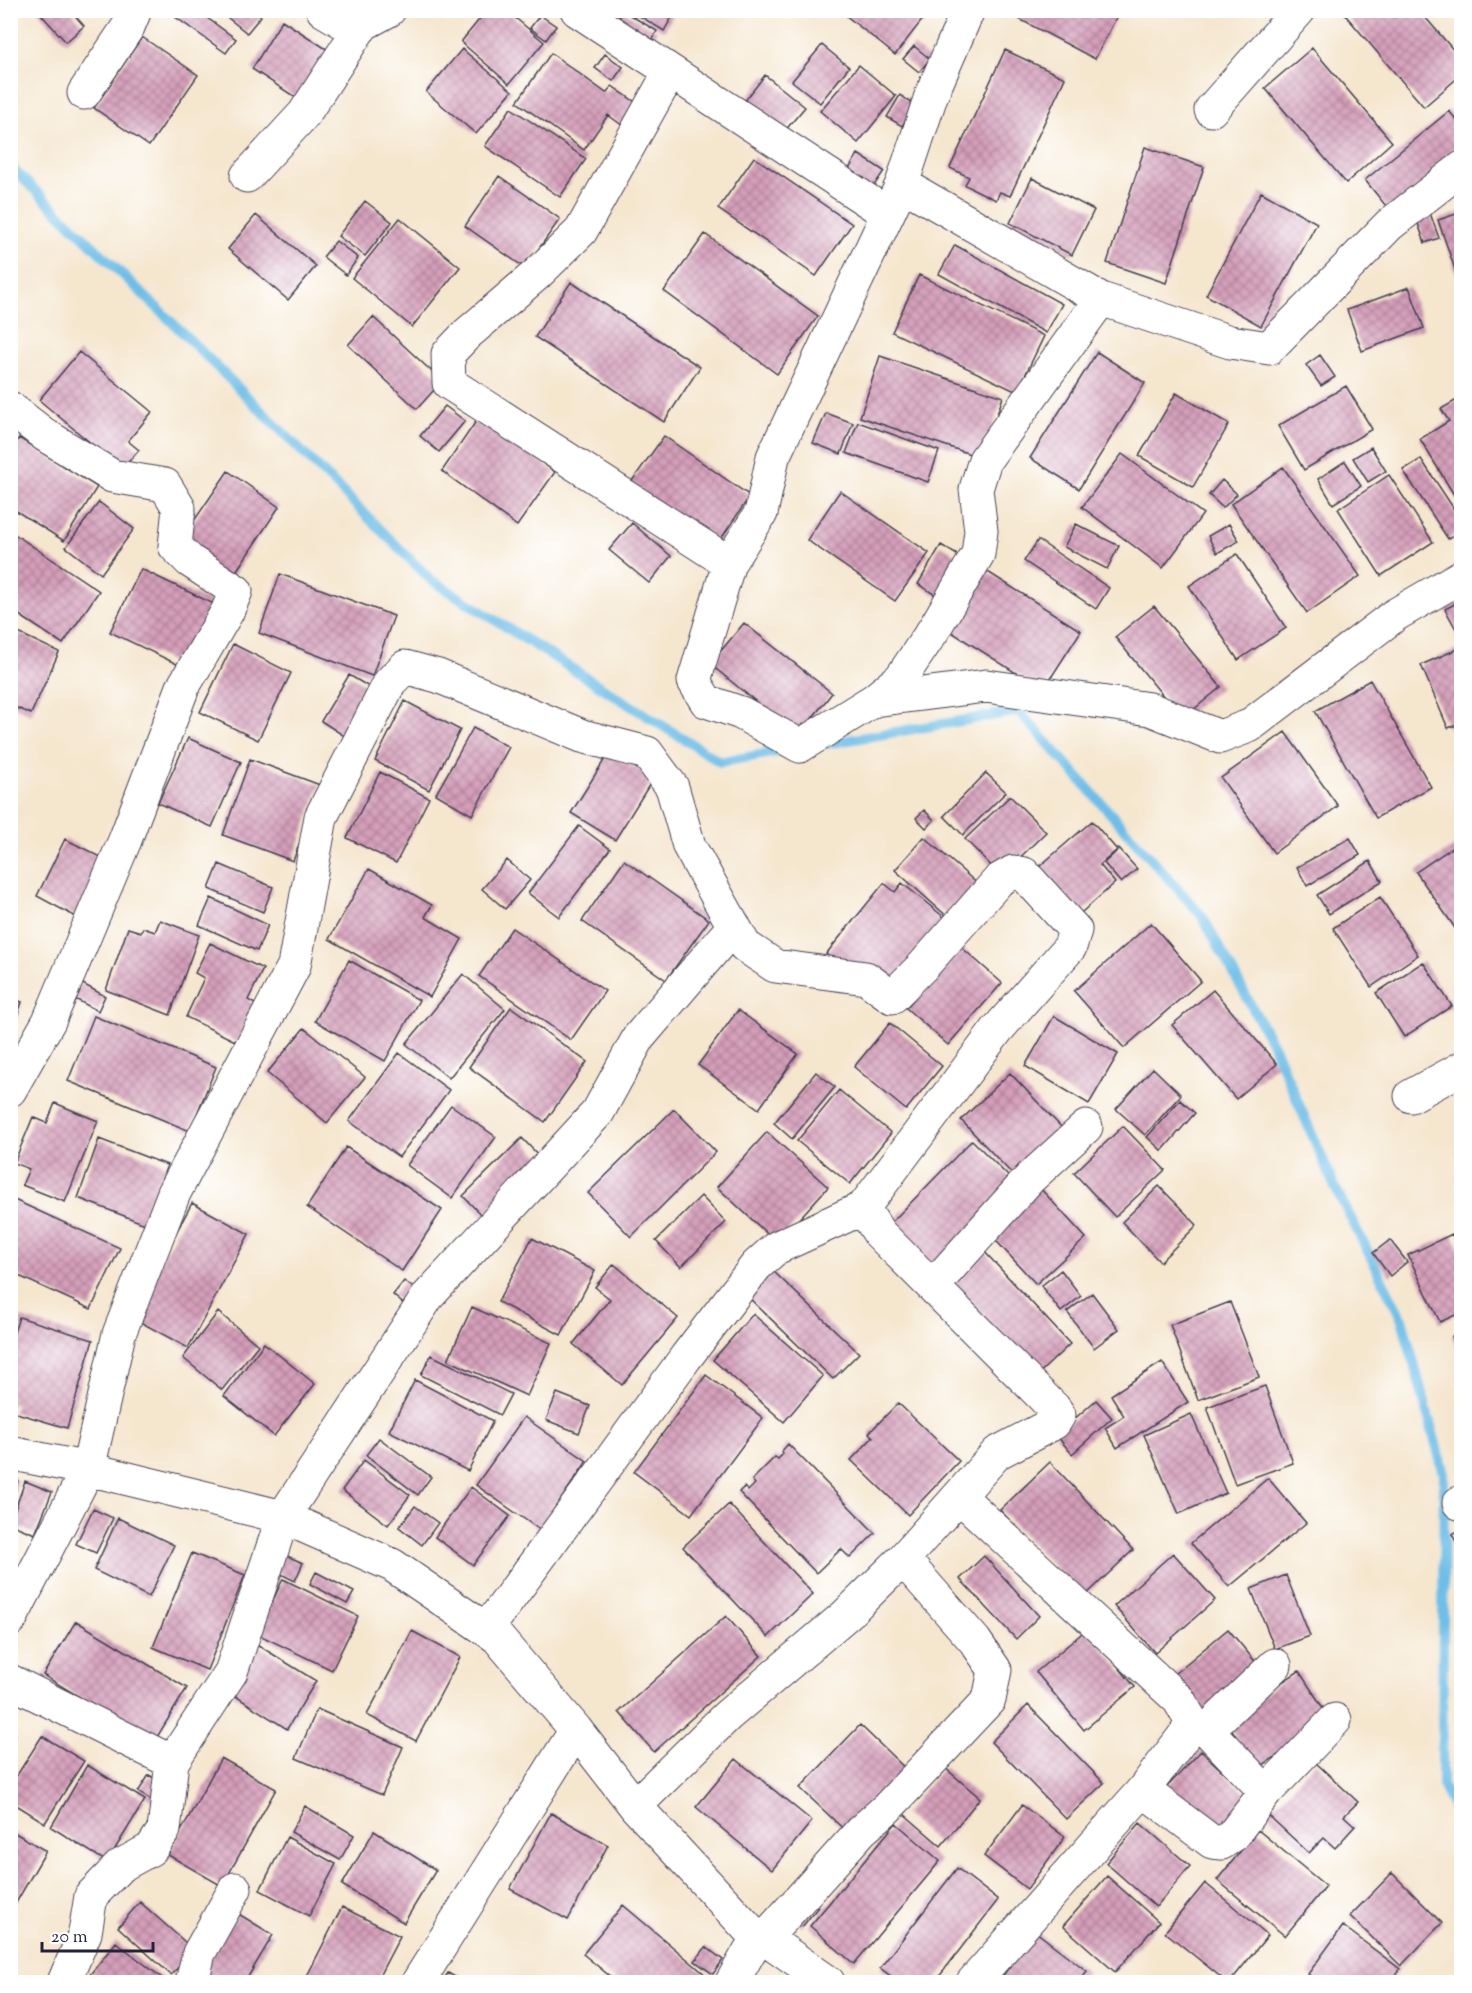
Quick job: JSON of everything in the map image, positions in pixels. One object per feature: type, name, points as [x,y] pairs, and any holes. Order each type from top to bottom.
[{"type":"street","points":[[84,93],[128,27],[135,10]]},
{"type":"street","points":[[323,10],[358,31]]},
{"type":"street","points":[[247,176],[304,114],[358,31],[365,23],[389,10]]},
{"type":"street","points":[[577,10],[888,214]]},
{"type":"street","points":[[968,10],[931,96],[902,184],[773,457],[761,513],[729,563],[694,681],[706,701],[741,714],[800,746],[874,700],[902,678],[978,554],[981,531],[976,489],[986,460],[1101,298]]},
{"type":"street","points":[[1210,110],[1299,10]]},
{"type":"street","points":[[670,72],[580,231],[537,274],[467,334],[448,354],[448,384],[729,563]]},
{"type":"street","points":[[902,184],[1101,298],[1230,342],[1269,348],[1389,225],[1461,168]]},
{"type":"street","points":[[10,408],[45,435],[112,476],[165,485],[179,508],[175,546],[190,561],[236,591],[227,612],[183,687],[125,840],[50,1021],[10,1090]]},
{"type":"street","points":[[874,700],[986,686],[1091,702],[1150,708],[1220,737],[1249,726],[1395,615],[1461,576]]},
{"type":"street","points":[[10,1620],[88,1469],[118,1334],[174,1193],[294,966],[321,817],[390,682],[405,666],[438,676],[582,736],[647,753],[672,787],[689,846],[745,946],[775,966],[866,978],[892,997],[923,966],[999,880],[1013,872],[1024,874],[1075,930],[1070,947],[998,1030],[863,1208],[776,1248],[756,1266],[686,1357],[487,1629]]},
{"type":"street","points":[[64,1983],[85,1933],[92,1896],[120,1866],[151,1849],[164,1830],[172,1762],[231,1672],[283,1517],[428,1296],[598,1112],[639,1037],[734,926]]},
{"type":"street","points":[[1411,1096],[1461,1068]]},
{"type":"street","points":[[933,1286],[1030,1178],[1086,1128]]},
{"type":"street","points":[[635,1806],[727,1716],[846,1615],[903,1559],[997,1453],[1054,1424],[1059,1415],[879,1233],[863,1208]]},
{"type":"street","points":[[10,1453],[88,1469],[283,1517],[392,1565],[497,1637],[576,1730],[635,1806],[761,1938],[828,1983]]},
{"type":"street","points":[[959,1496],[1179,1700],[1200,1727],[1266,1792]]},
{"type":"street","points":[[732,1983],[761,1938],[861,1831],[887,1809],[989,1700],[995,1670],[975,1641],[903,1559]]},
{"type":"street","points":[[973,1983],[1200,1727],[1275,1665]]},
{"type":"street","points":[[10,1681],[172,1762]]},
{"type":"street","points":[[1143,1790],[1212,1842],[1222,1843],[1232,1836],[1266,1792],[1335,1720]]},
{"type":"street","points":[[418,1983],[576,1730]]},
{"type":"street","points":[[192,1983],[200,1953],[235,1889]]},
{"type":"building","points":[[37,10],[70,10],[84,26],[66,42]]},
{"type":"building","points":[[178,10],[196,10],[236,39],[226,53],[174,16]]},
{"type":"building","points":[[218,10],[254,10],[261,16],[247,33]]},
{"type":"building","points":[[487,10],[506,10],[544,42],[509,84],[461,42]]},
{"type":"building","points":[[595,10],[622,10],[612,26]]},
{"type":"building","points":[[630,10],[676,10],[664,31]]},
{"type":"building","points":[[839,10],[930,10],[895,55]]},
{"type":"building","points":[[1010,10],[1120,10],[1095,59],[1008,13]]},
{"type":"building","points":[[1341,10],[1419,10],[1462,60],[1462,74],[1424,107]]},
{"type":"building","points":[[623,11],[657,31],[648,48],[614,28]]},
{"type":"building","points":[[540,15],[556,26],[546,40],[530,28]]},
{"type":"building","points":[[282,20],[334,54],[304,103],[252,69]]},
{"type":"building","points":[[142,37],[198,75],[149,146],[94,108]]},
{"type":"building","points":[[822,45],[849,67],[820,103],[792,81]]},
{"type":"building","points":[[914,46],[930,59],[919,72],[903,59]]},
{"type":"building","points":[[1312,48],[1392,142],[1346,183],[1265,88]]},
{"type":"building","points":[[462,49],[512,91],[476,134],[426,92]]},
{"type":"building","points":[[1005,50],[1065,78],[1010,196],[1000,192],[996,200],[965,185],[969,177],[950,168]]},
{"type":"building","points":[[551,53],[606,93],[612,86],[638,104],[623,126],[608,115],[584,150],[517,102]]},
{"type":"building","points":[[605,54],[623,67],[613,81],[595,68]]},
{"type":"building","points":[[859,65],[896,96],[858,143],[820,111]]},
{"type":"building","points":[[765,75],[805,107],[783,133],[744,102]]},
{"type":"building","points":[[900,95],[915,105],[902,126],[887,117]]},
{"type":"building","points":[[511,108],[586,159],[560,197],[485,146]]},
{"type":"building","points":[[1449,111],[1462,126],[1462,152],[1390,211],[1365,180]]},
{"type":"building","points":[[1145,147],[1204,167],[1166,283],[1107,263]]},
{"type":"building","points":[[858,154],[884,171],[869,193],[844,177]]},
{"type":"building","points":[[754,157],[852,224],[816,276],[718,209]]},
{"type":"building","points":[[499,176],[560,219],[525,268],[465,226]]},
{"type":"building","points":[[1032,178],[1094,210],[1072,255],[1010,223]]},
{"type":"building","points":[[1261,192],[1317,223],[1261,326],[1206,295]]},
{"type":"building","points":[[365,201],[392,222],[365,256],[338,236]]},
{"type":"building","points":[[1462,212],[1462,287],[1461,287],[1438,220]]},
{"type":"building","points":[[1430,213],[1439,238],[1425,243],[1416,218]]},
{"type":"building","points":[[256,215],[316,266],[288,300],[228,249]]},
{"type":"building","points":[[400,218],[460,267],[412,327],[352,278]]},
{"type":"building","points":[[705,234],[818,316],[777,374],[664,291]]},
{"type":"building","points":[[336,241],[358,258],[346,275],[323,257]]},
{"type":"building","points":[[955,245],[1062,304],[1046,333],[939,274]]},
{"type":"building","points":[[919,275],[1044,336],[1017,392],[892,332]]},
{"type":"building","points":[[571,282],[700,367],[664,422],[535,337]]},
{"type":"building","points":[[1409,287],[1424,328],[1362,351],[1347,310]]},
{"type":"building","points":[[373,317],[442,381],[417,409],[348,345]]},
{"type":"building","points":[[79,352],[152,412],[128,441],[139,450],[122,469],[39,400]]},
{"type":"building","points":[[1097,352],[1145,383],[1079,489],[1030,458]]},
{"type":"building","points":[[1320,355],[1335,377],[1321,386],[1306,365]]},
{"type":"building","points":[[880,356],[1003,397],[982,458],[860,417]]},
{"type":"building","points":[[1346,386],[1372,429],[1304,470],[1278,426]]},
{"type":"building","points":[[1176,393],[1229,424],[1193,487],[1139,456]]},
{"type":"building","points":[[1462,397],[1462,508],[1420,439],[1449,421],[1441,409]]},
{"type":"building","points":[[445,406],[465,421],[439,452],[420,436]]},
{"type":"building","points":[[826,413],[853,423],[841,454],[813,443]]},
{"type":"building","points":[[479,417],[555,472],[517,526],[442,471]]},
{"type":"building","points":[[858,422],[939,451],[928,482],[846,453]]},
{"type":"building","points":[[664,436],[750,496],[716,546],[629,485]]},
{"type":"building","points":[[19,438],[97,487],[64,541],[10,507],[10,451]]},
{"type":"building","points":[[1371,447],[1386,471],[1368,482],[1353,458]]},
{"type":"building","points":[[1122,454],[1203,514],[1163,568],[1082,507]]},
{"type":"building","points":[[1421,459],[1462,521],[1462,530],[1448,539],[1403,470]]},
{"type":"building","points":[[1345,461],[1361,486],[1333,504],[1318,479]]},
{"type":"building","points":[[1283,467],[1360,576],[1307,613],[1231,504]]},
{"type":"building","points":[[228,471],[279,507],[229,582],[181,540]]},
{"type":"building","points":[[1389,475],[1433,542],[1381,576],[1338,509]]},
{"type":"building","points":[[1222,480],[1237,494],[1223,508],[1209,495]]},
{"type":"building","points":[[840,491],[929,553],[895,601],[807,540]]},
{"type":"building","points":[[99,502],[134,529],[101,574],[66,547]]},
{"type":"building","points":[[632,523],[671,556],[649,583],[609,550]]},
{"type":"building","points":[[1076,524],[1119,546],[1107,569],[1064,547]]},
{"type":"building","points":[[1229,524],[1239,541],[1217,553],[1208,536]]},
{"type":"building","points":[[10,531],[99,591],[63,644],[10,609]]},
{"type":"building","points":[[1038,540],[1109,588],[1096,609],[1024,561]]},
{"type":"building","points":[[941,545],[967,561],[943,600],[918,584]]},
{"type":"building","points":[[1237,554],[1286,628],[1238,660],[1189,586]]},
{"type":"building","points":[[980,567],[1081,631],[1043,690],[942,626]]},
{"type":"building","points":[[141,569],[214,604],[183,667],[110,632]]},
{"type":"building","points":[[280,574],[394,616],[372,676],[259,633]]},
{"type":"building","points":[[1462,600],[1462,640],[1445,609]]},
{"type":"building","points":[[1154,606],[1221,687],[1182,719],[1115,637]]},
{"type":"building","points":[[744,623],[832,693],[798,736],[710,664]]},
{"type":"building","points":[[10,629],[59,652],[31,714],[10,705]]},
{"type":"building","points":[[233,644],[291,673],[258,740],[200,712]]},
{"type":"building","points":[[1462,647],[1462,723],[1448,728],[1421,665]]},
{"type":"building","points":[[349,675],[381,694],[352,741],[321,721]]},
{"type":"building","points":[[1370,680],[1431,787],[1376,818],[1315,711]]},
{"type":"building","points":[[405,701],[460,730],[429,790],[375,761]]},
{"type":"building","points":[[473,728],[509,747],[472,815],[436,794]]},
{"type":"building","points":[[1285,732],[1338,806],[1274,853],[1221,778]]},
{"type":"building","points":[[188,738],[241,762],[212,827],[158,803]]},
{"type":"building","points":[[610,751],[653,779],[615,840],[571,813]]},
{"type":"building","points":[[250,759],[320,785],[293,861],[223,835]]},
{"type":"building","points":[[380,772],[429,798],[396,863],[347,838]]},
{"type":"building","points":[[986,773],[1006,792],[963,835],[944,816]]},
{"type":"building","points":[[1010,796],[1046,832],[1001,876],[965,839]]},
{"type":"building","points":[[924,810],[934,820],[926,828],[916,818]]},
{"type":"building","points":[[1092,821],[1117,850],[1100,865],[1115,883],[1074,919],[1033,872]]},
{"type":"building","points":[[579,826],[610,849],[559,917],[528,893]]},
{"type":"building","points":[[924,837],[980,886],[950,919],[895,870]]},
{"type":"building","points":[[1350,838],[1360,855],[1307,886],[1297,867]]},
{"type":"building","points":[[65,839],[105,859],[76,917],[37,896]]},
{"type":"building","points":[[1462,841],[1462,938],[1416,872]]},
{"type":"building","points":[[1119,849],[1137,869],[1121,883],[1104,863]]},
{"type":"building","points":[[507,860],[530,880],[505,909],[482,889]]},
{"type":"building","points":[[624,860],[709,920],[666,980],[582,921]]},
{"type":"building","points":[[1370,861],[1382,881],[1329,914],[1317,895]]},
{"type":"building","points":[[219,864],[273,887],[263,912],[209,889]]},
{"type":"building","points":[[369,869],[432,905],[425,917],[462,939],[430,997],[329,939]]},
{"type":"building","points":[[884,883],[895,892],[902,883],[950,922],[891,994],[847,971],[826,954]]},
{"type":"building","points":[[1380,897],[1418,955],[1371,987],[1333,928]]},
{"type":"building","points":[[211,898],[268,925],[257,951],[199,925]]},
{"type":"building","points":[[160,920],[199,935],[170,1015],[106,990],[128,928],[141,932],[143,928],[155,932]]},
{"type":"building","points":[[1151,923],[1201,981],[1124,1048],[1074,991]]},
{"type":"building","points":[[512,928],[605,991],[571,1040],[479,976]]},
{"type":"building","points":[[210,943],[263,969],[248,1000],[255,1004],[237,1042],[186,1017],[204,978],[195,973]]},
{"type":"building","points":[[960,946],[1002,983],[948,1045],[906,1008]]},
{"type":"building","points":[[349,960],[419,1000],[385,1061],[315,1021]]},
{"type":"building","points":[[1423,962],[1452,1006],[1404,1037],[1376,993]]},
{"type":"building","points":[[463,974],[505,1009],[449,1078],[406,1044]]},
{"type":"building","points":[[81,983],[105,996],[98,1011],[73,998]]},
{"type":"building","points":[[1213,990],[1277,1064],[1236,1099],[1172,1025]]},
{"type":"building","points":[[10,998],[22,1002],[11,1034],[10,1034]]},
{"type":"building","points":[[511,1007],[587,1062],[545,1122],[469,1067]]},
{"type":"building","points":[[738,1010],[798,1054],[759,1109],[698,1065]]},
{"type":"building","points":[[94,1016],[216,1067],[190,1131],[68,1081]]},
{"type":"building","points":[[1054,1016],[1118,1054],[1089,1104],[1025,1066]]},
{"type":"building","points":[[890,1023],[942,1066],[906,1110],[854,1067]]},
{"type":"building","points":[[304,1028],[365,1077],[327,1123],[267,1073]]},
{"type":"building","points":[[399,1053],[449,1090],[399,1157],[349,1121]]},
{"type":"building","points":[[1153,1068],[1181,1095],[1145,1135],[1116,1109]]},
{"type":"building","points":[[816,1072],[835,1087],[792,1139],[774,1123]]},
{"type":"building","points":[[1010,1073],[1063,1129],[1014,1176],[961,1120]]},
{"type":"building","points":[[839,1090],[891,1133],[850,1184],[797,1141]]},
{"type":"building","points":[[1180,1100],[1195,1113],[1162,1151],[1147,1137]]},
{"type":"building","points":[[55,1103],[98,1121],[65,1202],[22,1185],[29,1169],[14,1163],[33,1117],[47,1123]]},
{"type":"building","points":[[451,1105],[496,1137],[452,1198],[407,1165]]},
{"type":"building","points":[[674,1109],[716,1152],[631,1237],[588,1193]]},
{"type":"building","points":[[1123,1126],[1165,1170],[1115,1217],[1074,1173]]},
{"type":"building","points":[[767,1132],[828,1187],[777,1243],[717,1187]]},
{"type":"building","points":[[522,1138],[541,1158],[483,1217],[463,1196]]},
{"type":"building","points":[[99,1139],[167,1165],[145,1224],[78,1198]]},
{"type":"building","points":[[972,1140],[1019,1187],[934,1273],[887,1227]]},
{"type":"building","points":[[346,1147],[442,1210],[402,1271],[307,1207]]},
{"type":"building","points":[[1159,1186],[1197,1225],[1160,1262],[1122,1222]]},
{"type":"building","points":[[1039,1187],[1086,1238],[1036,1284],[989,1233]]},
{"type":"building","points":[[701,1196],[726,1222],[681,1267],[656,1241]]},
{"type":"building","points":[[10,1198],[120,1248],[91,1309],[10,1272]]},
{"type":"building","points":[[192,1203],[249,1234],[188,1348],[131,1317]]},
{"type":"building","points":[[1452,1234],[1462,1253],[1462,1312],[1440,1322],[1408,1255]]},
{"type":"building","points":[[532,1238],[595,1271],[561,1335],[498,1302]]},
{"type":"building","points":[[1390,1240],[1407,1262],[1390,1276],[1373,1253]]},
{"type":"building","points":[[982,1249],[1070,1344],[1030,1382],[942,1286]]},
{"type":"building","points":[[614,1264],[678,1318],[622,1385],[573,1344],[610,1299],[595,1287]]},
{"type":"building","points":[[770,1268],[859,1353],[833,1379],[745,1294]]},
{"type":"building","points":[[1061,1270],[1081,1296],[1061,1312],[1041,1286]]},
{"type":"building","points":[[404,1281],[419,1292],[407,1307],[393,1295]]},
{"type":"building","points":[[1092,1293],[1119,1329],[1094,1348],[1067,1312]]},
{"type":"building","points":[[1230,1302],[1259,1377],[1198,1400],[1170,1325]]},
{"type":"building","points":[[472,1307],[551,1343],[527,1396],[448,1360]]},
{"type":"building","points":[[218,1312],[258,1345],[222,1390],[183,1358]]},
{"type":"building","points":[[753,1314],[823,1376],[784,1422],[713,1360]]},
{"type":"building","points":[[19,1317],[93,1340],[67,1428],[13,1412],[16,1404],[10,1403],[10,1345]]},
{"type":"building","points":[[1462,1333],[1462,1363],[1461,1363],[1452,1336]]},
{"type":"building","points":[[264,1343],[315,1384],[274,1436],[224,1396]]},
{"type":"building","points":[[431,1355],[511,1394],[500,1415],[421,1375]]},
{"type":"building","points":[[1162,1362],[1188,1402],[1117,1448],[1105,1428],[1124,1416],[1111,1395]]},
{"type":"building","points":[[706,1375],[763,1418],[691,1515],[634,1472]]},
{"type":"building","points":[[415,1380],[493,1421],[468,1471],[389,1431]]},
{"type":"building","points":[[1265,1386],[1293,1463],[1235,1484],[1207,1407]]},
{"type":"building","points":[[557,1393],[590,1406],[579,1433],[546,1420]]},
{"type":"building","points":[[1096,1400],[1112,1418],[1072,1454],[1056,1435]]},
{"type":"building","points":[[898,1403],[959,1461],[908,1515],[851,1460],[873,1437],[869,1433]]},
{"type":"building","points":[[1191,1414],[1226,1493],[1179,1514],[1144,1435]]},
{"type":"building","points":[[524,1417],[587,1461],[540,1530],[476,1485]]},
{"type":"building","points":[[379,1438],[431,1477],[418,1495],[366,1455]]},
{"type":"building","points":[[788,1444],[875,1533],[850,1558],[841,1549],[816,1573],[739,1492],[744,1487],[748,1491],[755,1484],[752,1480],[775,1457],[778,1459],[783,1454],[781,1452]]},
{"type":"building","points":[[364,1460],[410,1495],[388,1525],[342,1490]]},
{"type":"building","points":[[1050,1462],[1133,1550],[1083,1598],[1000,1510]]},
{"type":"building","points":[[1268,1478],[1306,1523],[1229,1587],[1191,1543]]},
{"type":"building","points":[[10,1479],[18,1480],[11,1508],[10,1508]]},
{"type":"building","points":[[25,1481],[52,1492],[35,1534],[10,1524]]},
{"type":"building","points":[[471,1487],[510,1516],[473,1565],[435,1537]]},
{"type":"building","points":[[729,1504],[813,1594],[768,1637],[683,1547]]},
{"type":"building","points":[[415,1506],[438,1523],[422,1545],[399,1527]]},
{"type":"building","points":[[93,1509],[113,1518],[96,1553],[76,1544]]},
{"type":"building","points":[[118,1518],[174,1545],[149,1597],[94,1570]]},
{"type":"building","points":[[1462,1529],[1462,1553],[1452,1534]]},
{"type":"building","points":[[192,1553],[245,1575],[207,1670],[153,1647]]},
{"type":"building","points":[[280,1553],[303,1563],[295,1581],[273,1570]]},
{"type":"building","points":[[1173,1553],[1215,1600],[1155,1653],[1114,1606]]},
{"type":"building","points":[[984,1556],[1039,1616],[1016,1639],[960,1579]]},
{"type":"building","points":[[316,1572],[354,1592],[347,1604],[310,1584]]},
{"type":"building","points":[[1286,1575],[1310,1636],[1275,1649],[1251,1589]]},
{"type":"building","points":[[283,1579],[358,1616],[332,1670],[257,1634]]},
{"type":"building","points":[[726,1616],[761,1656],[654,1752],[619,1712]]},
{"type":"building","points":[[76,1621],[187,1688],[154,1742],[43,1675]]},
{"type":"building","points":[[1087,1629],[1135,1687],[1084,1730],[1036,1672]]},
{"type":"building","points":[[1228,1629],[1263,1671],[1209,1716],[1174,1674]]},
{"type":"building","points":[[412,1631],[460,1657],[416,1741],[367,1715]]},
{"type":"building","points":[[258,1645],[316,1681],[287,1729],[229,1692]]},
{"type":"building","points":[[1299,1671],[1331,1720],[1257,1769],[1225,1719]]},
{"type":"building","points":[[1028,1705],[1104,1783],[1066,1819],[991,1742]]},
{"type":"building","points":[[317,1709],[403,1747],[382,1795],[296,1758]]},
{"type":"building","points":[[860,1725],[911,1774],[852,1837],[800,1788]]},
{"type":"building","points":[[10,1732],[16,1735],[10,1744]]},
{"type":"building","points":[[42,1736],[84,1761],[45,1823],[10,1801],[10,1786]]},
{"type":"building","points":[[1201,1751],[1254,1801],[1218,1839],[1165,1789]]},
{"type":"building","points":[[221,1758],[276,1789],[222,1886],[168,1855]]},
{"type":"building","points":[[736,1759],[812,1821],[772,1870],[696,1807]]},
{"type":"building","points":[[1315,1762],[1358,1802],[1344,1816],[1355,1826],[1335,1848],[1324,1838],[1309,1853],[1267,1814]]},
{"type":"building","points":[[87,1765],[145,1800],[107,1862],[51,1827]]},
{"type":"building","points":[[944,1767],[980,1798],[941,1846],[904,1814]]},
{"type":"building","points":[[149,1775],[168,1787],[157,1804],[138,1792]]},
{"type":"building","points":[[1022,1805],[1065,1837],[1027,1889],[984,1856]]},
{"type":"building","points":[[305,1806],[354,1835],[340,1860],[291,1832]]},
{"type":"building","points":[[551,1813],[608,1845],[568,1920],[510,1889]]},
{"type":"building","points":[[896,1823],[940,1861],[854,1964],[810,1926]]},
{"type":"building","points":[[1140,1823],[1190,1866],[1156,1907],[1106,1863]]},
{"type":"building","points":[[10,1830],[46,1851],[13,1908],[10,1906]]},
{"type":"building","points":[[1258,1830],[1326,1886],[1285,1936],[1217,1880]]},
{"type":"building","points":[[374,1831],[436,1870],[404,1923],[342,1885]]},
{"type":"building","points":[[287,1837],[336,1864],[309,1916],[260,1890]]},
{"type":"building","points":[[957,1868],[998,1900],[935,1982],[899,1982],[880,1968]]},
{"type":"building","points":[[1392,1873],[1442,1923],[1401,1966],[1350,1916]]},
{"type":"building","points":[[1107,1876],[1159,1922],[1115,1972],[1063,1926]]},
{"type":"building","points":[[1205,1883],[1268,1935],[1230,1982],[1227,1982],[1165,1932]]},
{"type":"building","points":[[808,1899],[818,1907],[802,1927],[792,1919]]},
{"type":"building","points":[[140,1902],[194,1950],[171,1975],[118,1927]]},
{"type":"building","points":[[623,1905],[706,1975],[700,1982],[617,1982],[583,1954]]},
{"type":"building","points":[[342,1907],[400,1936],[376,1982],[304,1982]]},
{"type":"building","points":[[237,1913],[273,1935],[245,1982],[197,1982]]},
{"type":"building","points":[[1343,1926],[1400,1969],[1390,1982],[1319,1982],[1308,1974]]},
{"type":"building","points":[[1036,1932],[1087,1971],[1078,1982],[998,1982]]},
{"type":"building","points":[[116,1942],[167,1982],[84,1982]]},
{"type":"building","points":[[706,1947],[723,1960],[713,1974],[695,1961]]},
{"type":"building","points":[[448,1973],[464,1982],[442,1982]]},
{"type":"waterway","points":[[10,166],[177,327],[430,579],[720,762],[789,750]]},
{"type":"waterway","points":[[825,744],[1019,711],[1202,916],[1274,1047],[1334,1185],[1402,1319],[1444,1474],[1442,1785],[1462,1824]]}]
